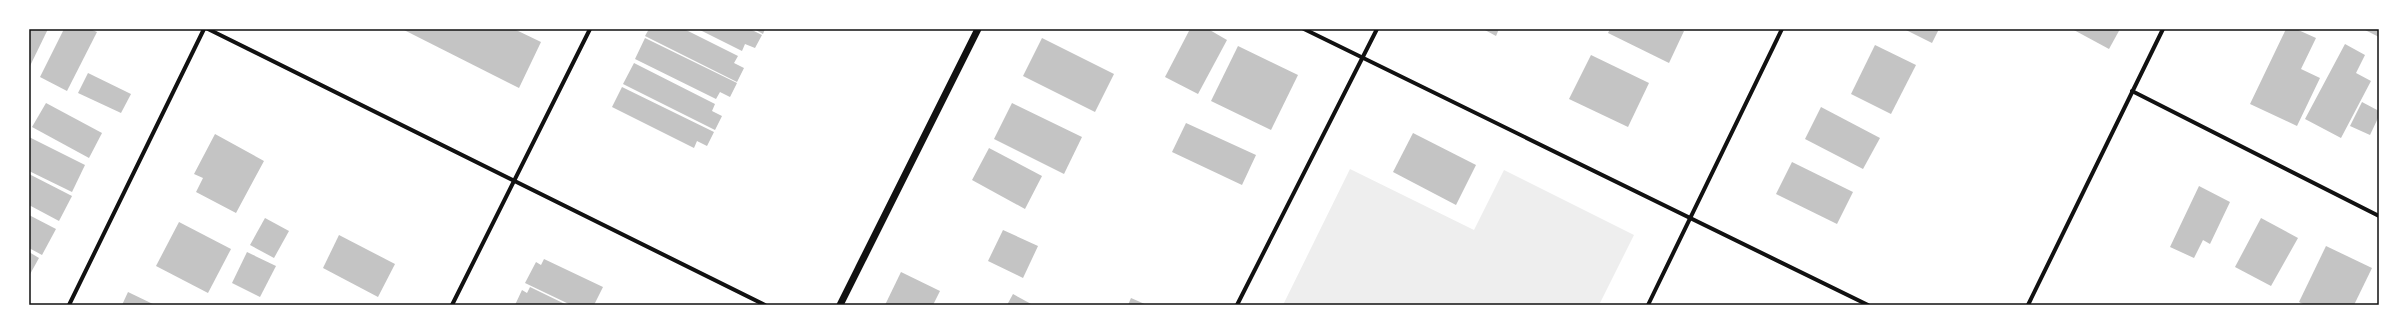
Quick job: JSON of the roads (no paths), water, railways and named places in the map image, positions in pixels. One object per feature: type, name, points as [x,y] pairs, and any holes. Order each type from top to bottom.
[{"type":"street","points":[[69,305],[204,29]]},
{"type":"street","points":[[208,29],[765,305]]},
{"type":"street","points":[[452,305],[590,29]]},
{"type":"street","points":[[840,305],[978,29]]},
{"type":"street","points":[[1304,29],[1691,217],[1868,305]]},
{"type":"street","points":[[1238,305],[1377,29]]},
{"type":"street","points":[[1648,305],[1782,29]]},
{"type":"street","points":[[2028,305],[2163,29]]},
{"type":"street","points":[[2132,91],[2379,216]]}]
